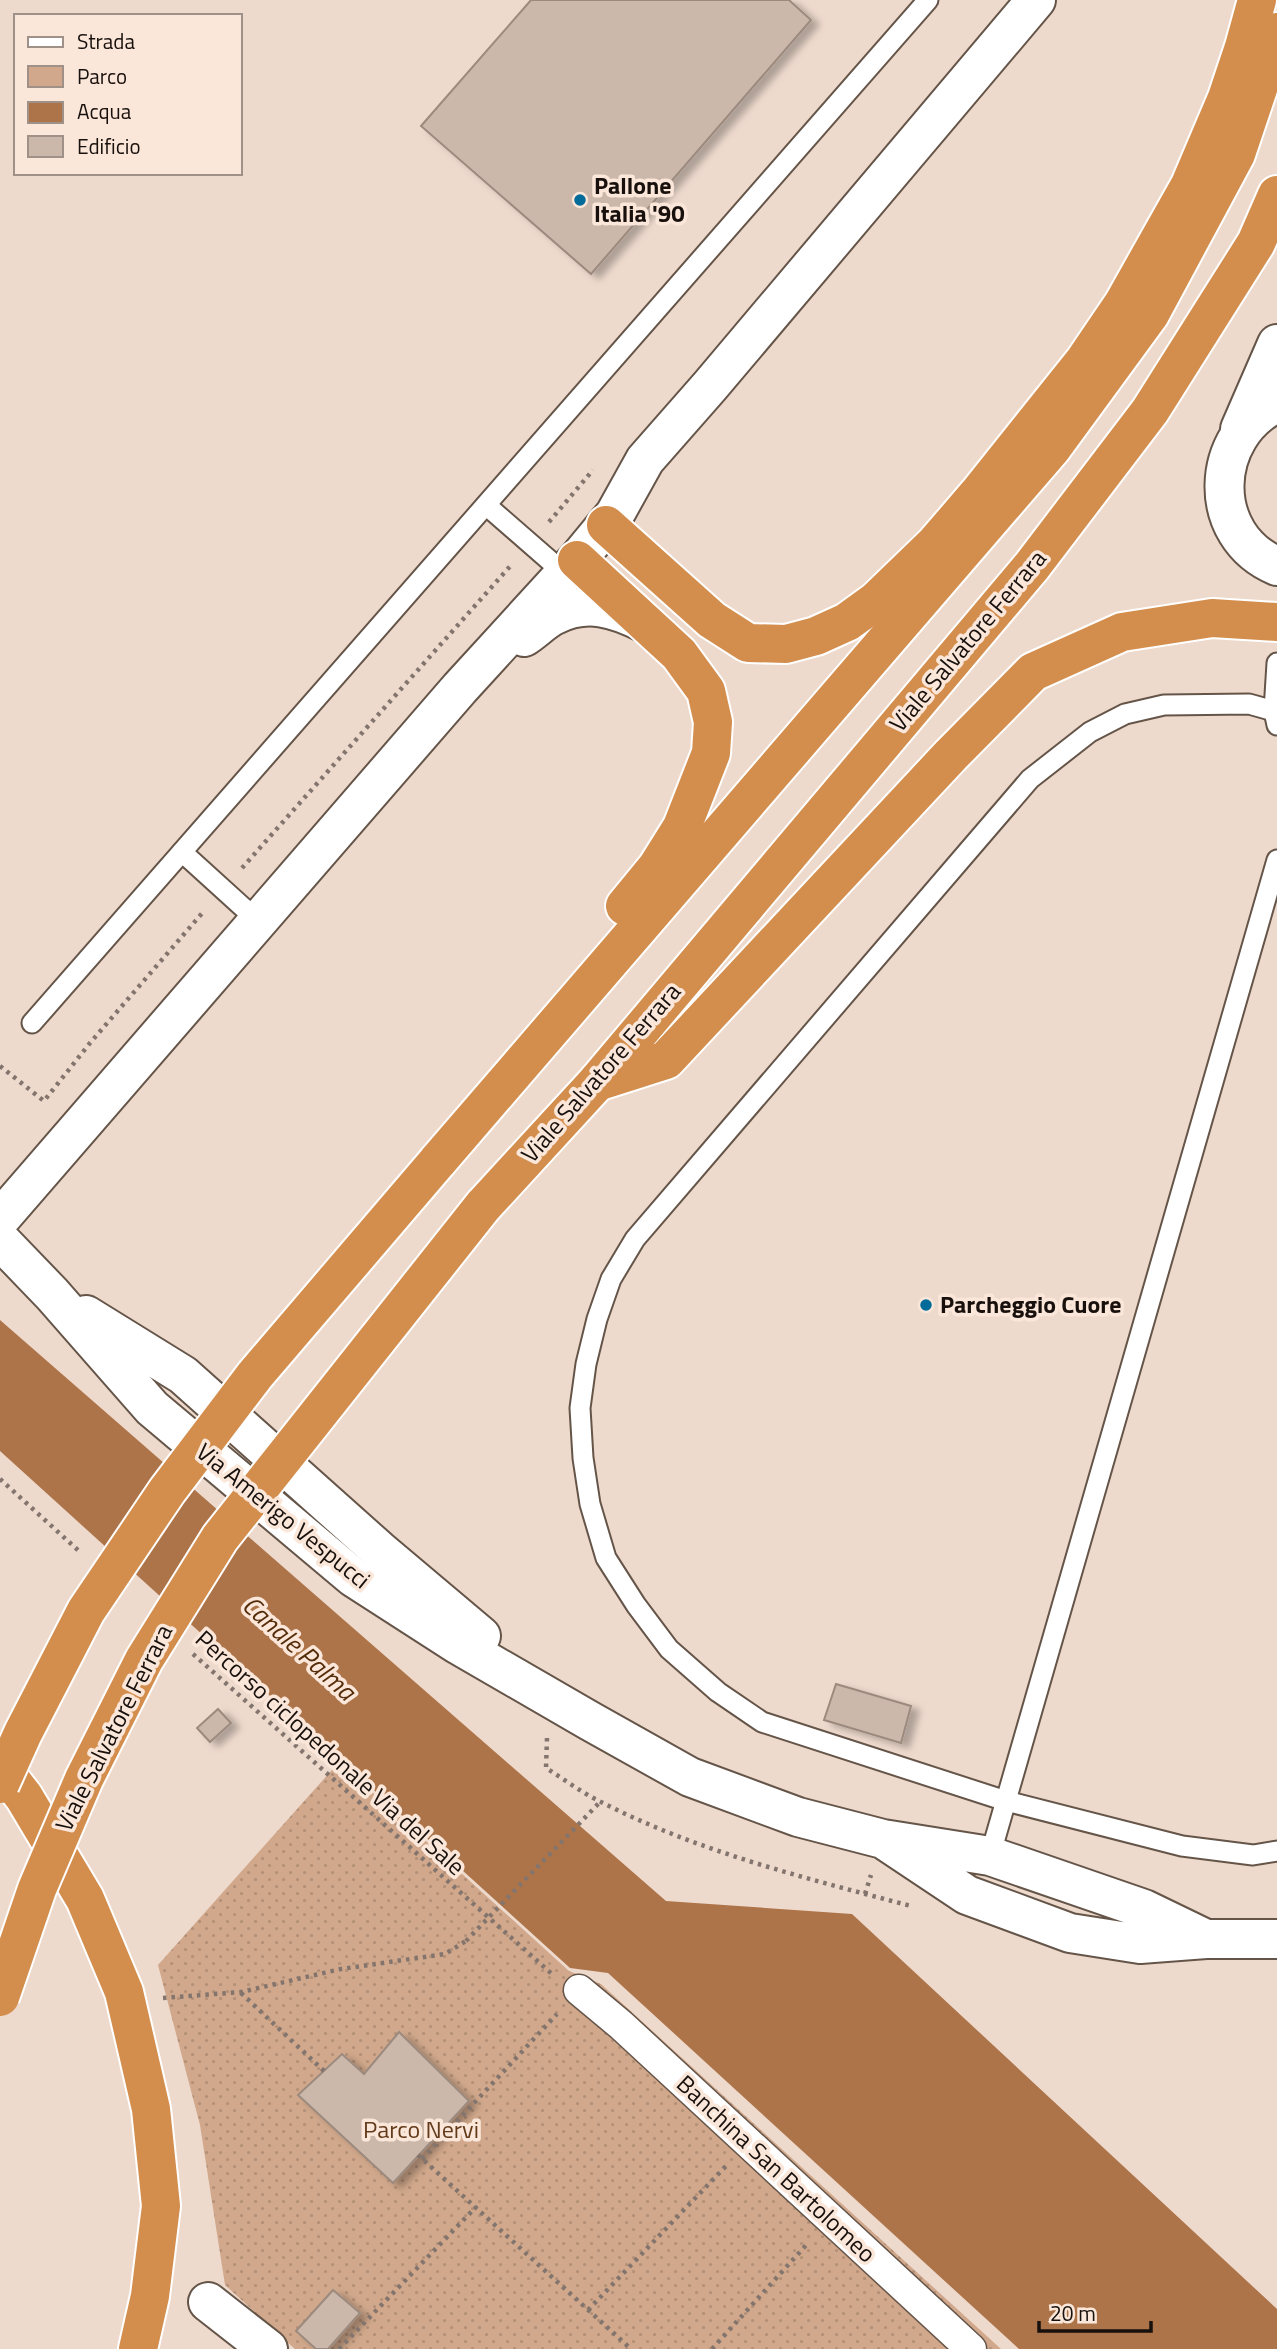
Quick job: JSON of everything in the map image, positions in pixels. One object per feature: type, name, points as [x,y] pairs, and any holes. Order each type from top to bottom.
[{"type":"highway","points":[[606,525],[712,620],[748,643],[786,644],[816,636],[847,622],[876,601],[935,544],[978,494],[1084,360],[1123,304],[1190,185],[1227,98],[1256,0]]},
{"type":"highway","points":[[0,1784],[23,1732],[86,1611],[167,1491],[255,1375],[1052,448],[1150,314],[1236,154],[1277,32]]},
{"type":"highway","name":"Viale Salvatore Ferrara","points":[[0,1997],[37,1889],[83,1779],[144,1660],[220,1538],[483,1206],[597,1082],[1032,566],[1150,411],[1256,243],[1277,195]]},
{"type":"highway","points":[[544,1039],[543,1019],[553,994],[657,867],[682,827],[711,752],[713,722],[706,691],[679,654],[645,623],[571,566]]},
{"type":"highway","points":[[597,1082],[666,1060],[951,755],[1033,673],[1122,632],[1213,618],[1277,622]]},
{"type":"highway","points":[[0,1766],[24,1797],[85,1899],[124,1992],[151,2109],[161,2206],[150,2296],[138,2349]]},
{"type":"street","points":[[0,1219],[606,525],[645,460],[1036,0]]},
{"type":"street","points":[[1277,344],[1227,459],[1223,482],[1225,502],[1236,531],[1250,548],[1277,566]]},
{"type":"street","points":[[1235,442],[1245,426],[1265,409],[1277,403]]},
{"type":"street","points":[[486,660],[534,631],[554,615],[577,607],[596,605],[620,611],[645,623]]},
{"type":"street","name":"Via Amerigo Vespucci","points":[[0,1240],[52,1294],[183,1375],[379,1550],[548,1695],[590,1721],[690,1777],[798,1817],[883,1839],[990,1856],[1144,1909],[1206,1938]]},
{"type":"street","name":"Via Amerigo Vespucci","points":[[883,1839],[967,1895],[1070,1933],[1140,1944],[1206,1938],[1277,1939]]},
{"type":"street","name":"Banchina San Bartolomeo","points":[[579,1990],[621,2025],[971,2349]]},
{"type":"street","points":[[208,2302],[268,2349]]},
{"type":"lane","points":[[32,1023],[928,0]]},
{"type":"lane","points":[[486,505],[530,543],[571,566]]},
{"type":"lane","points":[[1277,663],[1275,718],[1249,704],[1164,705],[1125,714],[1090,732],[1030,779],[635,1239],[611,1279],[597,1319],[586,1363],[580,1408],[583,1458],[590,1504],[606,1558],[669,1649],[718,1692],[762,1722],[1006,1801],[1182,1846],[1253,1855],[1277,1851]]},
{"type":"lane","points":[[182,852],[258,921]]},
{"type":"lane","points":[[990,1856],[1277,860]]},
{"type":"path","points":[[0,1066],[44,1101],[90,1043],[223,889],[602,460]]},
{"type":"path","points":[[0,1479],[83,1554]]},
{"type":"path","name":"Percorso ciclopedonale Via del Sale","points":[[186,1648],[546,1971],[579,1990]]},
{"type":"path","points":[[155,1998],[241,1992],[341,1969],[445,1954],[466,1941],[600,1802],[546,1768]]},
{"type":"path","points":[[579,1990],[420,2157],[631,2349]]},
{"type":"path","points":[[241,1992],[324,2071]]},
{"type":"path","points":[[588,2310],[748,2142]]},
{"type":"path","points":[[339,2349],[475,2207]]},
{"type":"path","points":[[712,2349],[830,2219]]},
{"type":"green space","name":"Parco Nervi","points":[[339,1762],[569,1971],[601,1984],[1001,2349],[295,2349],[225,2285],[200,2125],[158,1965]]},
{"type":"water","name":"Canale Palma","points":[[0,1320],[666,1901],[852,1914],[1277,2309],[1277,2349],[1019,2349],[608,1973],[570,1968],[0,1451]]},
{"type":"building","name":"Pallone Italia '90","points":[[531,0],[789,0],[811,20],[591,274],[421,126]]},
{"type":"building","points":[[836,1684],[911,1706],[901,1743],[824,1720]]},
{"type":"building","points":[[218,1709],[231,1723],[210,1742],[197,1728]]},
{"type":"building","points":[[399,2032],[469,2101],[393,2183],[298,2095],[342,2054],[364,2074]]},
{"type":"building","points":[[333,2290],[360,2313],[328,2349],[316,2349],[296,2331]]},
{"type":"place","name":"Pallone Italia '90","points":[[580,200]]},
{"type":"place","name":"Parcheggio Cuore","points":[[926,1305]]}]
